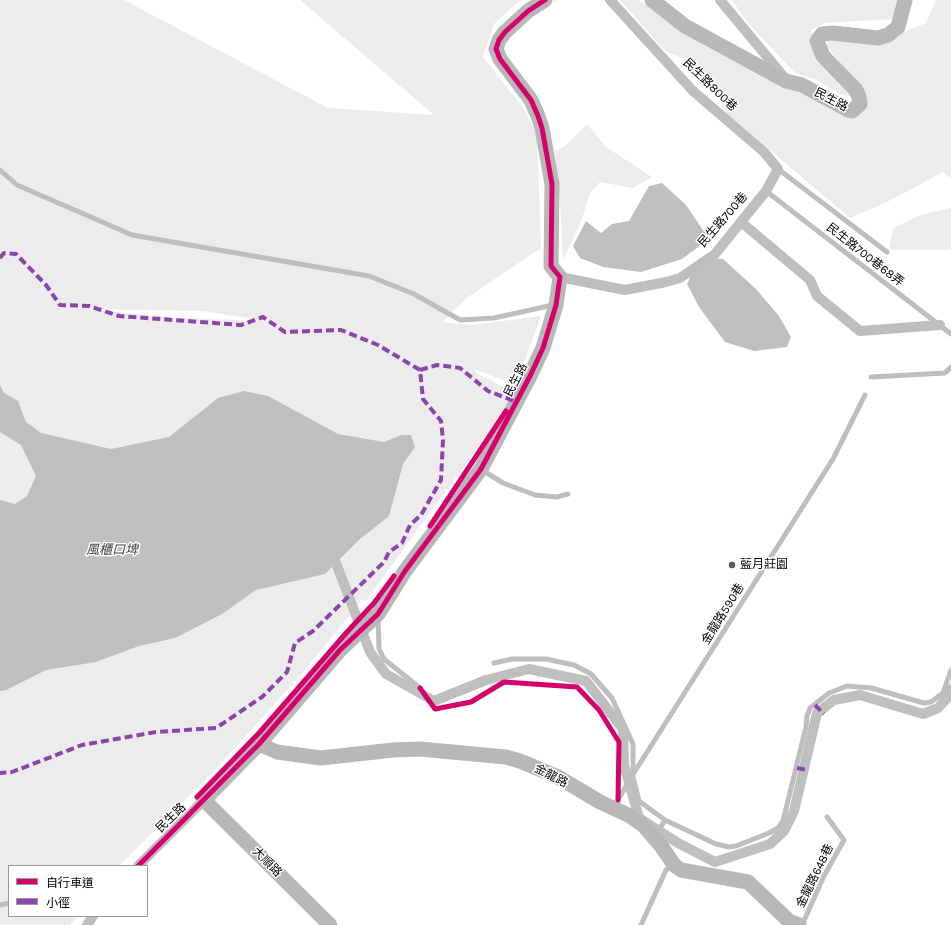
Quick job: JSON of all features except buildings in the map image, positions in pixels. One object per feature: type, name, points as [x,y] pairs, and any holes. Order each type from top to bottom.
[{"type":"street","points":[[545,0],[528,11],[505,32],[499,40],[496,49],[500,59],[531,100],[542,128],[552,184],[552,266],[560,277]]},
{"type":"street","name":"民生路800巷","points":[[610,0],[693,91],[764,152],[778,169]]},
{"type":"street","name":"民生路","points":[[652,0],[686,26],[786,81],[802,85],[848,110],[857,108],[860,104],[856,90],[823,56],[817,41],[822,34],[828,33],[878,38],[888,35],[898,27],[905,0]]},
{"type":"street","points":[[720,0],[786,81]]},
{"type":"street","name":"民生路700巷","points":[[560,277],[625,290],[680,278],[715,254],[766,191],[778,169]]},
{"type":"street","points":[[741,222],[810,280],[817,296],[860,332],[940,325]]},
{"type":"street","name":"民生路","points":[[139,865],[259,744],[376,608],[481,469],[543,348],[556,305],[560,277]]},
{"type":"street","name":"金龍路","points":[[259,744],[277,752],[321,758],[393,750],[420,749],[506,757],[520,761],[558,777],[644,826],[654,837],[674,865]]},
{"type":"street","name":"大順路","points":[[204,800],[330,925]]},
{"type":"street","points":[[674,865],[680,870],[748,882],[788,921],[800,925]]},
{"type":"lane","points":[[778,169],[887,252]]},
{"type":"lane","points":[[0,170],[17,185],[132,235],[369,276],[414,294],[460,320],[494,318],[556,305]]},
{"type":"lane","name":"民生路700巷68弄","points":[[766,191],[951,334]]},
{"type":"lane","points":[[871,377],[945,373],[951,367]]},
{"type":"lane","name":"金龍路590巷","points":[[618,810],[618,800],[624,790],[833,459],[865,395]]},
{"type":"lane","points":[[481,469],[503,483],[535,495],[557,497],[568,494]]},
{"type":"lane","points":[[376,608],[379,649],[384,659],[420,688]]},
{"type":"lane","points":[[494,663],[512,659],[541,659],[584,669],[591,674],[612,698],[633,744],[632,778],[639,801],[665,820],[722,847],[736,846],[769,833],[778,828],[783,821],[806,727],[807,716],[810,708],[819,700],[830,693],[847,686],[871,688],[924,703],[931,702],[943,693],[951,670]]},
{"type":"lane","name":"金龍路648巷","points":[[800,925],[824,876],[844,840],[827,817]]},
{"type":"lane","points":[[654,837],[665,820]]},
{"type":"lane","points":[[641,925],[666,870],[674,865]]},
{"type":"path","points":[[537,684],[541,659]]},
{"type":"path","points":[[531,684],[545,685]]},
{"type":"path","points":[[602,714],[608,724]]},
{"type":"shaded area","points":[[0,0],[124,0],[328,108],[434,115],[300,0],[520,0],[494,24],[483,57],[524,109],[537,135],[541,248],[468,297],[442,322],[471,325],[541,316],[516,385],[474,369],[476,373],[517,394],[365,602],[362,600],[300,676],[215,770],[120,865],[8,865],[8,917],[77,917],[70,925],[0,925]],"holes":[[[84,309],[203,311],[265,321],[178,318]]]},
{"type":"shaded area","points":[[620,0],[638,0],[754,69],[841,108],[865,94],[826,45],[835,34],[901,33],[926,23],[936,0],[951,0],[951,179],[943,172],[887,202],[850,218],[725,112],[701,66],[665,51]]},
{"type":"shaded area","points":[[732,0],[897,0],[893,19],[825,23],[811,30],[816,47],[851,86],[852,97],[840,94],[815,79],[795,73],[748,23]]},
{"type":"shaded area","points":[[587,124],[606,147],[652,177],[633,188],[600,182],[590,193],[582,219],[563,260],[555,151],[565,146]]},
{"type":"shaded area","points":[[951,208],[951,250],[889,250],[893,228],[923,214]]},
{"type":"water","points":[[662,183],[686,205],[709,239],[682,259],[641,272],[603,267],[580,258],[573,246],[586,221],[601,233],[612,224],[629,221],[649,186]]},
{"type":"water","points":[[711,258],[723,259],[756,289],[779,316],[791,337],[787,347],[754,351],[725,342],[699,307],[687,284],[692,273]]},
{"type":"water","name":"風櫃口埤","points":[[0,385],[4,393],[18,401],[26,422],[41,433],[111,449],[169,437],[218,398],[244,391],[268,396],[338,434],[384,442],[401,435],[411,435],[415,447],[403,464],[389,516],[360,539],[325,574],[256,590],[222,614],[175,638],[139,646],[96,662],[46,670],[6,690],[0,691],[0,500],[15,504],[27,496],[36,476],[21,445],[0,432]]},
{"type":"waterway","points":[[324,558],[336,563],[370,652],[386,674],[434,701],[486,680],[529,669],[586,681],[623,729],[624,765],[639,818],[678,843],[715,862],[770,844],[784,831],[794,811],[817,713],[834,700],[860,695],[923,714],[938,708],[948,697],[951,689]]},
{"type":"marked path","points":[[0,258],[4,253],[16,254],[46,285],[60,305],[89,306],[119,316],[241,325],[263,317],[285,332],[341,330],[378,345],[420,370],[423,399],[441,421],[443,440],[441,480],[421,515],[410,525],[402,543],[389,552],[384,562],[313,631],[295,643],[287,672],[262,697],[216,728],[156,732],[82,745],[12,772],[0,773]]},
{"type":"marked path","points":[[420,370],[437,365],[460,368],[488,391],[517,402]]},
{"type":"marked path","points":[[815,705],[824,714]]},
{"type":"marked path","points":[[797,768],[808,770]]},
{"type":"cycle path","points":[[139,865],[259,744],[340,650],[378,614],[405,571],[481,469],[530,376],[543,348],[556,305],[560,277],[551,266],[552,184],[542,128],[538,116],[531,100],[500,59],[496,49],[499,40],[505,32],[528,11],[545,0]]},
{"type":"cycle path","points":[[430,526],[506,411]]},
{"type":"cycle path","points":[[197,797],[259,733],[374,603],[394,576]]},
{"type":"cycle path","points":[[420,688],[435,709],[471,702],[504,682],[577,687],[599,710],[619,742],[618,800]]},
{"type":"place","name":"藍月莊園","points":[[732,565]]}]
